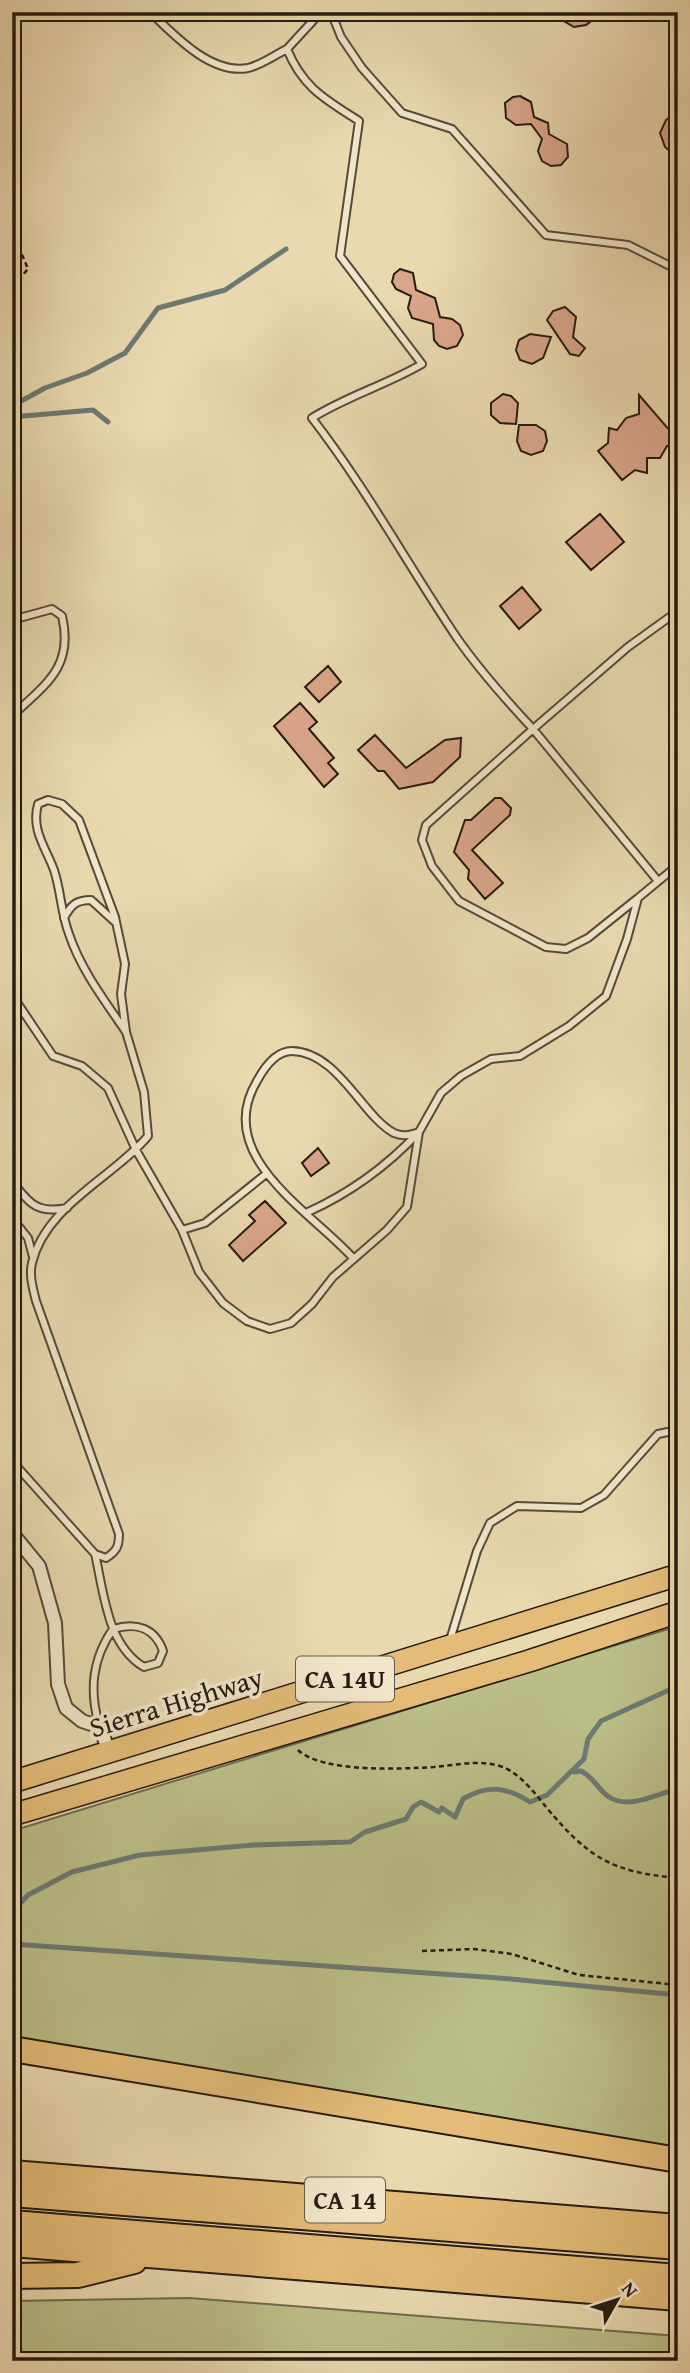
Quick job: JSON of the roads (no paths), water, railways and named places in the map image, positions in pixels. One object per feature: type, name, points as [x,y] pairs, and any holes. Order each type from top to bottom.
[{"type":"highway","points":[[12,2049],[678,2160]]},
{"type":"highway","name":"CA 14","points":[[12,2174],[678,2227]]},
{"type":"highway","points":[[12,2194],[678,2246]]},
{"type":"highway","points":[[12,2223],[678,2277]]},
{"type":"highway","points":[[12,2244],[678,2298]]},
{"type":"highway","points":[[12,2276],[78,2275],[152,2256]]},
{"type":"main road","name":"Sierra Highway","points":[[12,1782],[678,1575]]},
{"type":"main road","name":"CA 14U","points":[[12,1815],[458,1682],[678,1612]]},
{"type":"main road","points":[[449,1645],[458,1682]]},
{"type":"street","points":[[12,1533],[38,1566],[55,1623],[58,1685],[66,1708],[82,1721],[100,1727],[109,1752]]},
{"type":"lane","points":[[150,12],[177,39],[213,62],[230,69],[249,68],[287,49],[321,12]]},
{"type":"lane","points":[[331,12],[341,37],[362,68],[402,113],[452,128],[546,235],[628,245],[678,270]]},
{"type":"lane","points":[[287,49],[297,72],[314,92],[359,121],[340,256],[422,364],[391,382],[342,400],[312,418],[351,468],[458,638],[487,677],[658,881]]},
{"type":"lane","points":[[12,620],[52,609],[62,616],[68,639],[55,676],[12,716]]},
{"type":"lane","points":[[678,611],[628,648],[533,729],[426,825],[422,840],[432,866],[458,901],[546,947],[566,949],[588,938],[678,865]]},
{"type":"lane","points":[[95,1554],[106,1558],[113,1553],[118,1546],[119,1534],[36,1301],[32,1282],[34,1259],[41,1241],[68,1208],[108,1170],[136,1150],[148,1136],[144,1092],[127,1032],[121,993],[124,964],[116,924],[79,820],[62,804],[48,800],[38,804],[34,818],[38,837],[59,888],[64,918],[91,980],[127,1032]]},
{"type":"lane","points":[[308,1212],[345,1195],[400,1152],[419,1132],[441,1093],[461,1076],[491,1059],[520,1056],[569,1026],[606,996],[627,939],[638,898]]},
{"type":"lane","points":[[64,918],[70,907],[79,900],[91,900],[116,924]]},
{"type":"lane","points":[[12,995],[53,1056],[82,1066],[108,1088],[136,1150],[182,1230],[199,1272],[223,1303],[247,1321],[270,1329],[291,1323],[312,1304],[333,1277],[387,1230],[407,1207],[419,1132]]},
{"type":"lane","points":[[354,1259],[266,1174],[251,1149],[244,1123],[247,1104],[264,1068],[278,1055],[291,1051],[312,1057],[336,1072],[393,1132],[406,1136],[419,1132]]},
{"type":"lane","points":[[182,1230],[205,1223],[266,1174]]},
{"type":"lane","points":[[12,1181],[30,1205],[40,1210],[68,1208]]},
{"type":"lane","points":[[12,1217],[28,1238],[34,1259]]},
{"type":"lane","points":[[449,1645],[477,1551],[490,1522],[517,1506],[581,1508],[604,1494],[658,1434],[678,1430]]},
{"type":"lane","points":[[12,1461],[95,1554],[113,1629],[129,1658],[144,1667],[158,1663],[163,1651],[159,1638],[150,1630],[124,1625],[113,1629],[101,1652],[93,1678],[93,1703],[100,1727]]},
{"type":"waterway","points":[[12,406],[45,388],[87,373],[125,353],[158,308],[225,290],[286,249]]},
{"type":"waterway","points":[[12,417],[93,410],[108,422]]},
{"type":"waterway","points":[[12,1912],[28,1895],[72,1872],[140,1855],[253,1845],[350,1842],[365,1832],[406,1819],[413,1807],[421,1802],[439,1812],[442,1808],[455,1817],[463,1799],[489,1789],[513,1793],[530,1802],[547,1795],[584,1759],[588,1739],[601,1721],[678,1686]]},
{"type":"waterway","points":[[574,1772],[581,1771],[605,1794],[617,1801],[634,1802],[678,1789]]},
{"type":"waterway","points":[[12,1944],[499,1978],[678,1995]]}]
